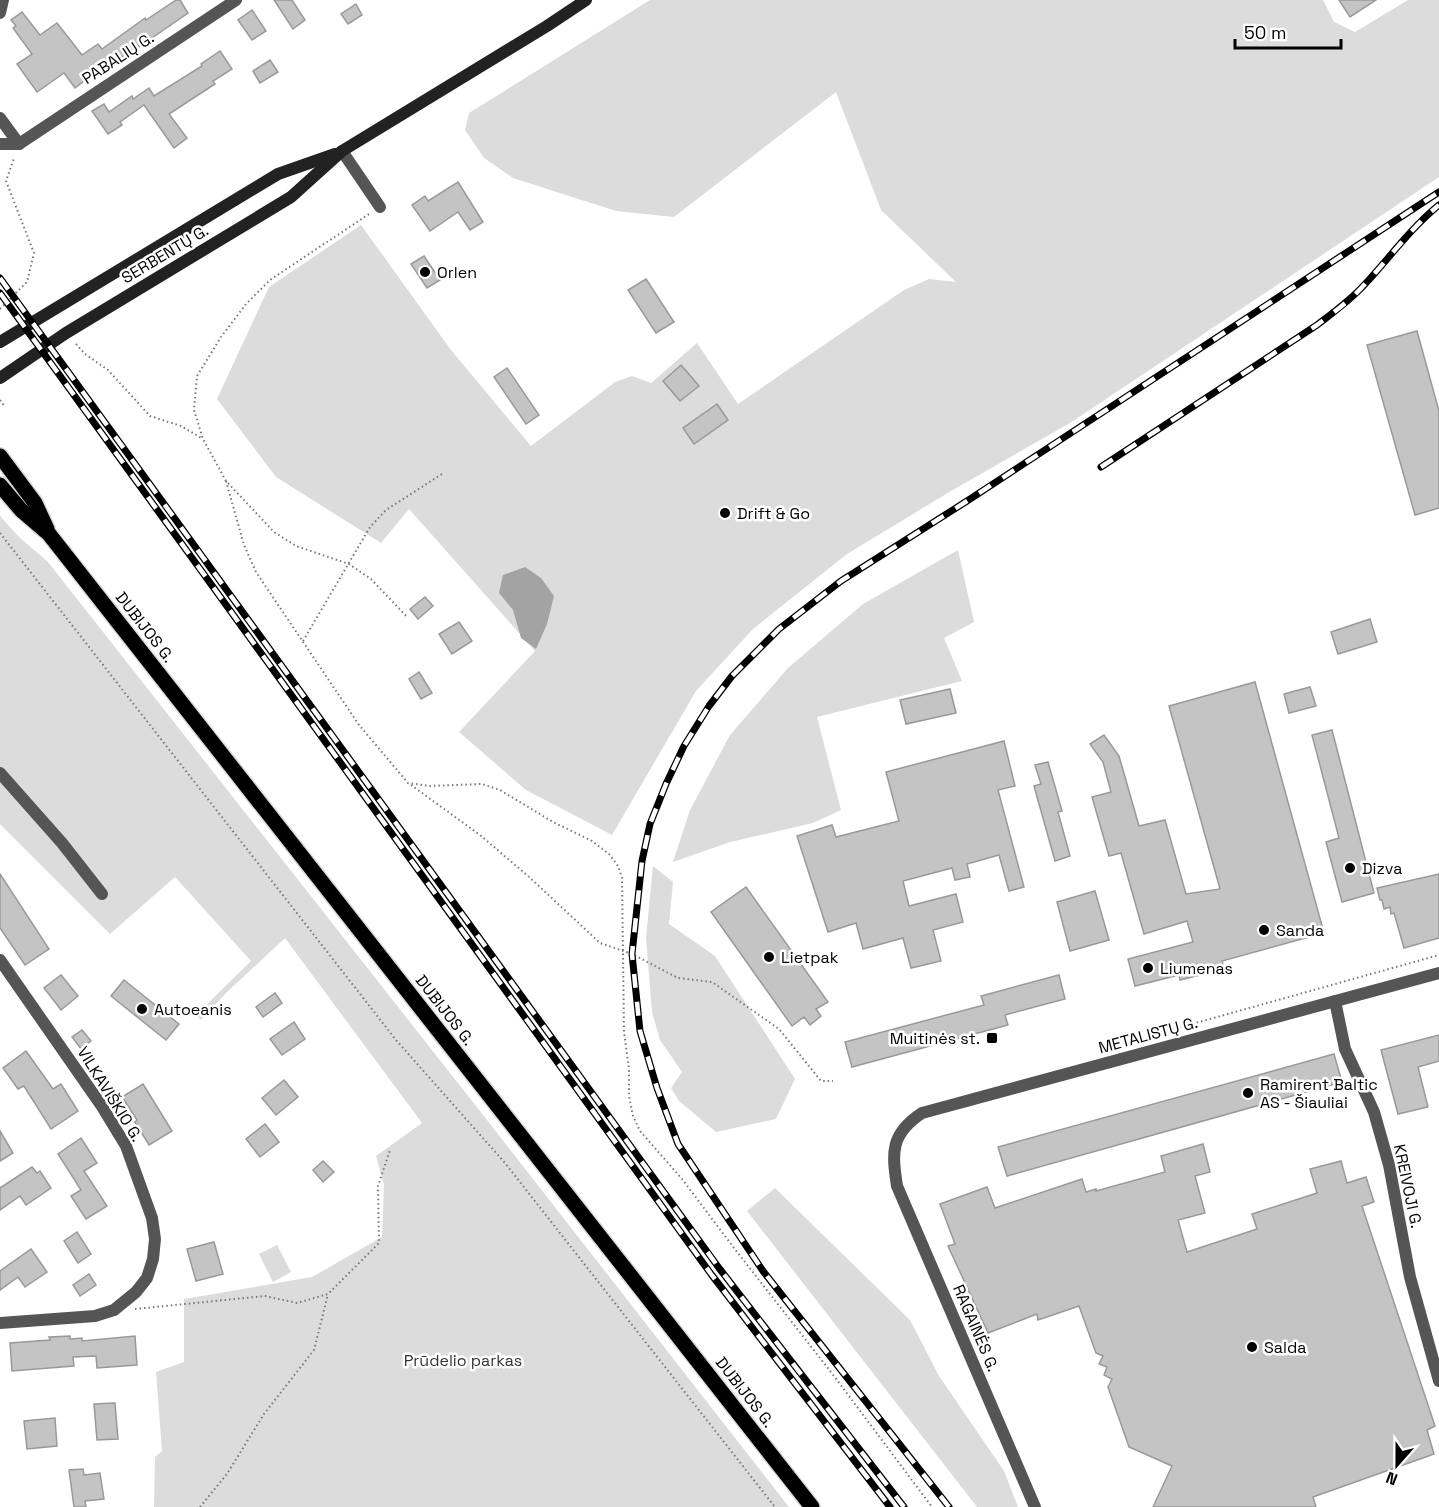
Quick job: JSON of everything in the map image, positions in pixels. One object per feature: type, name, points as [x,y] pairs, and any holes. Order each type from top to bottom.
[{"type":"main road","name":"SERBENTŲ G.","points":[[0,378],[66,333],[291,197],[342,151],[586,0]]},
{"type":"main road","name":"SERBENTŲ G.","points":[[0,342],[278,174],[342,151]]},
{"type":"main road","name":"DUBIJOS G.","points":[[0,456],[35,503],[49,534]]},
{"type":"main road","name":"DUBIJOS G.","points":[[0,485],[21,510],[49,534],[812,1507]]},
{"type":"street","points":[[0,13],[3,0]]},
{"type":"street","name":"PABALIŲ G.","points":[[19,144],[236,0]]},
{"type":"street","points":[[0,118],[19,144]]},
{"type":"street","points":[[0,144],[19,144]]},
{"type":"street","points":[[342,151],[380,207]]},
{"type":"street","points":[[0,773],[62,843],[102,894]]},
{"type":"street","name":"VILKAVIŠKIO G.","points":[[0,960],[101,1105],[126,1146],[152,1218],[155,1239],[153,1259],[147,1278],[125,1303],[114,1310],[95,1316],[0,1323]]},
{"type":"street","name":"METALISTŲ G.","points":[[893,1160],[896,1144],[904,1128],[922,1113],[1439,973]]},
{"type":"street","name":"KREIVOJI G.","points":[[1335,1001],[1345,1049],[1374,1112],[1389,1165],[1410,1277],[1439,1381]]},
{"type":"street","name":"RAGAINĖS G.","points":[[893,1160],[897,1186],[1035,1507]]},
{"type":"path","points":[[0,309],[27,282],[34,253],[6,181],[19,144]]},
{"type":"path","points":[[380,207],[270,280],[240,312],[221,337],[197,376],[194,410],[203,440],[226,481],[244,545],[256,572],[359,725],[408,783],[480,835],[600,943],[632,954],[678,978],[712,982],[779,1029],[821,1081],[833,1081]]},
{"type":"path","points":[[66,333],[85,354],[108,370],[150,416],[181,426],[203,440]]},
{"type":"path","points":[[0,400],[5,407]]},
{"type":"path","points":[[303,641],[370,527],[386,510],[442,474]]},
{"type":"path","points":[[226,481],[274,532],[296,546],[349,564],[371,579],[408,618]]},
{"type":"path","points":[[0,532],[396,1040],[505,1164],[775,1507]]},
{"type":"path","points":[[408,783],[430,786],[482,784],[500,790],[554,822],[592,841],[609,854],[618,866],[622,878],[624,1032],[629,1069],[629,1096],[633,1116],[640,1131],[682,1179],[842,1385],[932,1507]]},
{"type":"path","points":[[1149,1036],[1439,955]]},
{"type":"path","points":[[114,1310],[151,1309],[265,1296],[297,1303],[328,1294],[379,1243],[378,1186],[390,1150]]},
{"type":"path","points":[[200,1507],[227,1474],[264,1414],[314,1350],[328,1294]]},
{"type":"green space","points":[[650,0],[1323,0],[1334,22],[1355,32],[1408,0],[1439,0],[1439,177],[1070,423],[847,554],[753,629],[696,691],[612,835],[526,790],[459,732],[535,651],[409,509],[381,543],[276,477],[217,399],[269,287],[361,225],[451,350],[531,446],[615,382],[632,376],[651,383],[697,343],[738,404],[904,290],[929,279],[956,282],[881,210],[836,92],[674,217],[616,211],[513,178],[484,158],[465,130],[469,113]]},
{"type":"green space","name":"Prūdelio parkas","points":[[0,516],[19,537],[48,562],[789,1507],[154,1507],[155,1457],[162,1451],[156,1372],[184,1362],[184,1299],[312,1277],[382,1237],[384,1185],[376,1156],[422,1123],[285,938],[226,993],[201,1020],[196,1015],[251,961],[175,877],[110,934],[0,824]]},
{"type":"green space","points":[[958,550],[974,622],[944,638],[962,681],[817,717],[841,810],[813,823],[730,842],[673,862],[690,810],[730,735],[788,668],[863,604]]},
{"type":"green space","points":[[653,866],[673,882],[669,924],[715,956],[795,1079],[776,1119],[716,1132],[679,1101],[671,1088],[682,1072],[660,1040],[652,1012],[646,938]]},
{"type":"green space","points":[[775,1188],[910,1320],[939,1376],[1004,1471],[1018,1507],[977,1507],[747,1211]]},
{"type":"green space","points":[[277,1245],[291,1272],[273,1282],[259,1254]]},
{"type":"shaded area","points":[[525,567],[541,578],[554,596],[547,624],[536,649],[521,638],[513,610],[499,593],[503,575]]},
{"type":"building","points":[[176,0],[180,0],[188,13],[139,47],[138,45],[108,68],[104,62],[82,78],[84,81],[75,88],[64,73],[37,92],[17,64],[32,54],[13,28],[16,26],[11,20],[22,12],[40,35],[57,23],[82,55],[98,44],[102,49],[145,18],[146,20]]},
{"type":"building","points":[[274,0],[292,0],[305,20],[293,29]]},
{"type":"building","points":[[1339,0],[1376,0],[1350,17]]},
{"type":"building","points":[[356,4],[362,15],[348,24],[341,14]]},
{"type":"building","points":[[252,10],[266,31],[252,40],[238,20]]},
{"type":"building","points":[[220,51],[232,69],[213,81],[215,84],[169,114],[187,138],[174,148],[144,105],[120,122],[122,125],[108,134],[92,111],[104,104],[109,112],[132,96],[133,99],[149,88],[154,96],[202,66],[201,64]]},
{"type":"building","points":[[270,60],[278,72],[260,83],[253,71]]},
{"type":"building","points":[[458,182],[483,222],[470,230],[458,212],[430,231],[412,205],[425,196],[428,201]]},
{"type":"building","name":"Orlen","points":[[424,256],[440,280],[427,288],[411,264]]},
{"type":"building","points":[[646,279],[674,322],[656,333],[628,290]]},
{"type":"building","points":[[1417,331],[1439,411],[1439,508],[1415,515],[1367,345]]},
{"type":"building","points":[[681,365],[699,386],[680,401],[663,381]]},
{"type":"building","points":[[507,368],[539,415],[526,424],[494,377]]},
{"type":"building","points":[[717,404],[728,420],[694,444],[683,428]]},
{"type":"building","points":[[425,597],[433,606],[418,619],[410,609]]},
{"type":"building","points":[[1370,619],[1377,642],[1338,654],[1331,632]]},
{"type":"building","points":[[459,622],[472,641],[452,654],[439,634]]},
{"type":"building","points":[[419,672],[432,693],[421,699],[409,679]]},
{"type":"building","points":[[1255,682],[1324,933],[1222,961],[1224,969],[1180,980],[1179,975],[1135,986],[1128,959],[1193,942],[1187,921],[1144,934],[1121,853],[1109,856],[1092,797],[1111,792],[1103,762],[1090,744],[1104,735],[1119,756],[1139,826],[1165,820],[1186,894],[1220,889],[1169,706]]},
{"type":"building","points":[[1310,687],[1316,706],[1289,713],[1284,694]]},
{"type":"building","points":[[950,689],[956,713],[906,724],[900,700]]},
{"type":"building","points":[[1332,730],[1374,893],[1342,902],[1326,842],[1339,838],[1312,735]]},
{"type":"building","points":[[1004,741],[1015,786],[998,790],[1024,887],[1009,891],[999,855],[967,864],[970,877],[955,880],[952,868],[903,881],[909,906],[956,894],[963,922],[933,930],[941,961],[911,968],[903,938],[863,949],[856,923],[828,932],[797,836],[832,825],[836,837],[899,821],[886,772]]},
{"type":"building","points":[[1048,762],[1062,811],[1058,812],[1070,856],[1055,861],[1034,786],[1041,784],[1035,765]]},
{"type":"building","points":[[0,874],[49,949],[25,965],[0,928]]},
{"type":"building","points":[[1439,874],[1439,938],[1404,948],[1394,913],[1391,914],[1390,907],[1384,909],[1377,888]]},
{"type":"building","name":"Lietpak","points":[[746,887],[828,1002],[816,1009],[821,1016],[810,1025],[804,1017],[792,1026],[711,912]]},
{"type":"building","points":[[1095,891],[1109,940],[1070,951],[1057,902]]},
{"type":"building","points":[[61,975],[78,996],[61,1010],[44,988]]},
{"type":"building","points":[[1059,975],[1065,999],[1005,1015],[1008,1025],[852,1067],[845,1042],[984,1005],[981,996]]},
{"type":"building","name":"Autoeanis","points":[[124,980],[179,1024],[166,1040],[111,996]]},
{"type":"building","points":[[275,993],[282,1003],[263,1017],[256,1007]]},
{"type":"building","points":[[294,1022],[305,1039],[282,1055],[270,1039]]},
{"type":"building","points":[[82,1030],[91,1041],[81,1049],[72,1037]]},
{"type":"building","points":[[1439,1035],[1439,1061],[1418,1067],[1428,1107],[1398,1114],[1381,1050]]},
{"type":"building","points":[[26,1051],[53,1089],[61,1084],[78,1111],[51,1129],[24,1086],[18,1089],[3,1068]]},
{"type":"building","points":[[1334,1054],[1342,1082],[1007,1176],[998,1147]]},
{"type":"building","points":[[284,1080],[298,1097],[276,1115],[262,1098]]},
{"type":"building","points":[[143,1084],[172,1131],[149,1145],[122,1097]]},
{"type":"building","points":[[265,1124],[279,1142],[260,1157],[246,1139]]},
{"type":"building","points":[[0,1131],[13,1153],[0,1161]]},
{"type":"building","points":[[81,1138],[97,1163],[84,1171],[107,1206],[86,1219],[71,1196],[81,1190],[58,1154]]},
{"type":"building","name":"Salda","points":[[1203,1144],[1210,1172],[1195,1176],[1205,1213],[1178,1220],[1187,1252],[1257,1229],[1252,1214],[1317,1193],[1310,1169],[1341,1161],[1347,1183],[1366,1177],[1374,1202],[1362,1206],[1435,1426],[1427,1430],[1434,1454],[1313,1497],[1316,1507],[1153,1507],[1172,1466],[1129,1447],[1108,1387],[1112,1379],[1104,1375],[1107,1367],[1099,1364],[1103,1356],[1096,1353],[1079,1306],[1038,1320],[1037,1314],[988,1333],[948,1246],[955,1244],[940,1204],[987,1187],[995,1208],[1082,1179],[1086,1192],[1096,1189],[1096,1191],[1165,1172],[1161,1156]]},
{"type":"building","points":[[323,1161],[334,1172],[323,1182],[313,1170]]},
{"type":"building","points":[[32,1167],[37,1173],[40,1171],[51,1188],[26,1205],[20,1196],[0,1210],[0,1188]]},
{"type":"building","points":[[77,1232],[91,1254],[78,1263],[64,1241]]},
{"type":"building","points":[[214,1242],[223,1274],[196,1281],[187,1249]]},
{"type":"building","points":[[31,1249],[47,1272],[25,1287],[18,1277],[0,1290],[0,1271]]},
{"type":"building","points":[[89,1274],[96,1285],[80,1296],[73,1285]]},
{"type":"building","points":[[70,1336],[70,1339],[82,1338],[82,1341],[135,1336],[137,1365],[97,1368],[96,1356],[73,1357],[74,1366],[12,1371],[10,1343]]},
{"type":"building","points":[[115,1403],[118,1439],[97,1440],[94,1404]]},
{"type":"building","points":[[55,1418],[57,1446],[27,1449],[24,1421]]},
{"type":"building","points":[[83,1469],[84,1475],[100,1473],[104,1499],[85,1501],[86,1507],[74,1507],[69,1470]]},
{"type":"railway","points":[[949,1507],[763,1271],[678,1144],[657,1088],[640,1031],[632,954],[642,861],[650,824],[684,746],[709,706],[732,676],[779,629],[841,581],[1439,192]]},
{"type":"railway","points":[[1101,467],[1330,315],[1361,289],[1410,232],[1439,205]]},
{"type":"railway","points":[[0,278],[719,1268],[904,1507]]},
{"type":"railway","points":[[0,293],[711,1274],[890,1507]]},
{"type":"place","name":"Orlen","points":[[425,272]]},
{"type":"place","name":"Drift & Go","points":[[725,513]]},
{"type":"place","name":"Dizva","points":[[1350,868]]},
{"type":"place","name":"Sanda","points":[[1264,930]]},
{"type":"place","name":"Lietpak","points":[[769,957]]},
{"type":"place","name":"Liumenas","points":[[1148,968]]},
{"type":"place","name":"Autoeanis","points":[[142,1009]]},
{"type":"place","name":"Muitinės st.","points":[[992,1038]]},
{"type":"place","name":"Ramirent Baltic AS - Šiauliai","points":[[1248,1093]]},
{"type":"place","name":"Salda","points":[[1252,1347]]}]
